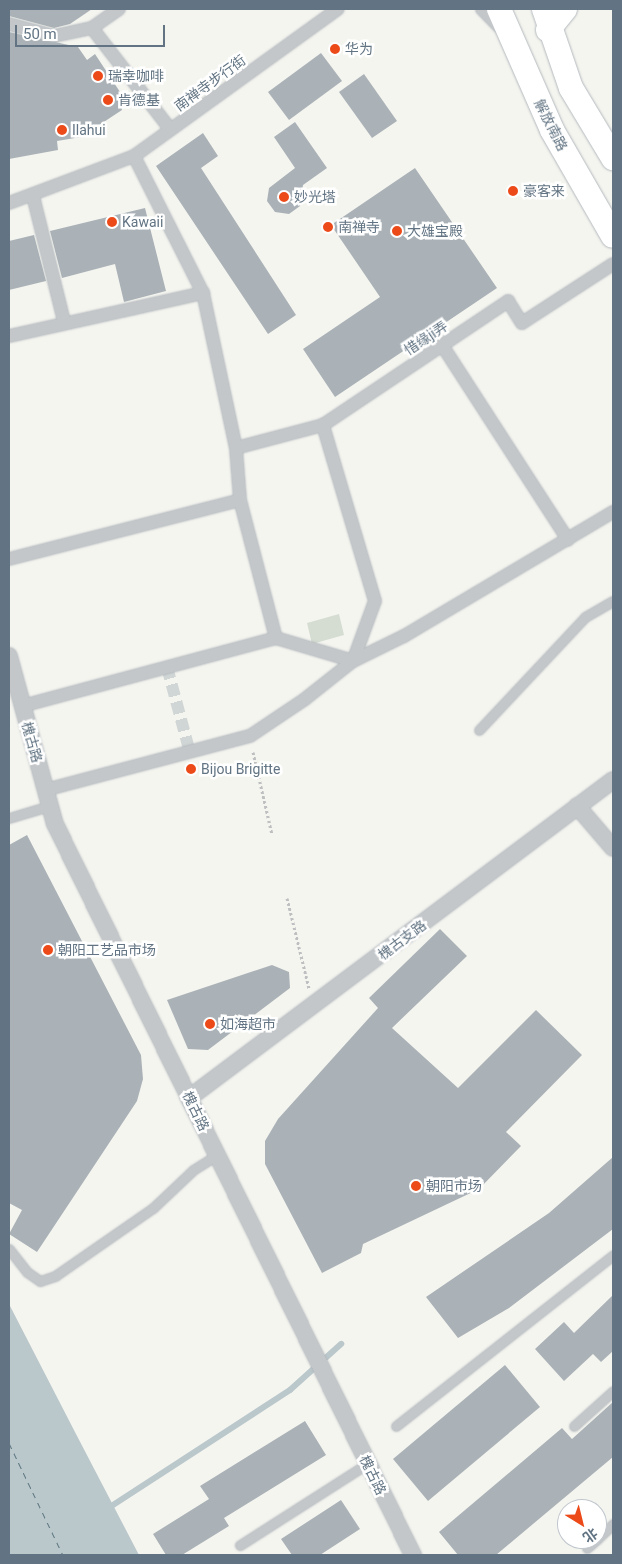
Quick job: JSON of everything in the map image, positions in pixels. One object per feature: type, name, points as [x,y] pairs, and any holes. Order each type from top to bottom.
[{"type":"main road","name":"解放南路","points":[[499,9],[552,130],[613,236]]},
{"type":"main road","points":[[565,9],[546,20],[571,88],[613,158]]},
{"type":"street","points":[[9,24],[54,36],[92,28],[119,9]]},
{"type":"street","name":"南禅寺步行街","points":[[9,203],[33,196],[134,156],[338,9]]},
{"type":"street","points":[[92,28],[170,129]]},
{"type":"street","points":[[134,156],[203,293],[236,448],[240,500],[276,638]]},
{"type":"street","points":[[33,196],[64,321]]},
{"type":"street","name":"惜缘ji弄","points":[[236,448],[323,426],[508,302],[522,323],[613,264]]},
{"type":"street","points":[[9,336],[64,321],[203,293]]},
{"type":"street","points":[[442,345],[568,540]]},
{"type":"street","points":[[323,426],[375,600],[353,661]]},
{"type":"street","points":[[9,559],[240,500]]},
{"type":"street","points":[[47,798],[250,736],[353,661],[404,636],[613,512]]},
{"type":"street","points":[[22,706],[276,638],[353,661]]},
{"type":"street","name":"槐古路","points":[[9,656],[47,798],[189,1098],[412,1555]]},
{"type":"street","name":"槐古支路","points":[[189,1098],[613,780]]},
{"type":"street","points":[[577,806],[613,848]]},
{"type":"lane","points":[[480,9],[514,44]]},
{"type":"lane","points":[[479,730],[585,616],[613,601]]},
{"type":"lane","points":[[9,818],[47,798]]},
{"type":"lane","points":[[9,1249],[27,1272],[40,1281],[56,1276],[153,1208],[192,1170],[217,1155]]},
{"type":"lane","points":[[396,1426],[613,1254]]},
{"type":"lane","points":[[574,1426],[613,1390]]},
{"type":"lane","points":[[240,1545],[368,1463]]},
{"type":"path","points":[[250,736],[272,834]]},
{"type":"path","points":[[287,898],[313,1005]]},
{"type":"shaded area","points":[[339,614],[344,635],[312,644],[307,623]]},
{"type":"shaded area","points":[[9,1304],[76,1434],[139,1555],[9,1555]]},
{"type":"building","points":[[9,9],[92,9],[70,24],[54,28],[9,16]]},
{"type":"building","points":[[9,32],[78,47],[87,60],[95,54],[122,95],[119,97],[122,110],[81,137],[57,141],[58,150],[9,159]]},
{"type":"building","points":[[321,53],[342,81],[289,120],[268,92]]},
{"type":"building","points":[[364,74],[397,121],[372,138],[339,92]]},
{"type":"building","points":[[295,122],[327,168],[303,185],[300,206],[289,214],[275,212],[267,201],[269,188],[295,168],[274,137]]},
{"type":"building","points":[[203,133],[218,156],[201,168],[296,315],[268,334],[156,166]]},
{"type":"building","points":[[415,168],[497,288],[335,397],[303,349],[380,297],[331,225]]},
{"type":"building","points":[[145,208],[166,291],[124,302],[115,264],[62,278],[50,231]]},
{"type":"building","points":[[34,235],[46,281],[9,290],[9,241]]},
{"type":"building","name":"朝阳工艺品市场","points":[[27,835],[141,1055],[143,1079],[137,1101],[37,1252],[9,1234],[22,1210],[9,1203],[9,845]]},
{"type":"building","points":[[440,929],[467,956],[392,1028],[458,1088],[536,1010],[582,1055],[506,1132],[521,1146],[479,1189],[363,1244],[361,1253],[322,1273],[265,1164],[265,1141],[278,1119],[378,1008],[369,998]]},
{"type":"building","name":"如海超市","points":[[272,965],[289,972],[290,988],[208,1050],[188,1049],[167,1000]]},
{"type":"building","points":[[613,1157],[613,1229],[509,1308],[458,1338],[426,1297],[549,1213]]},
{"type":"building","points":[[613,1295],[613,1351],[601,1362],[593,1354],[564,1381],[535,1349],[564,1322],[574,1333]]},
{"type":"building","points":[[505,1365],[540,1407],[428,1501],[393,1459]]},
{"type":"building","points":[[613,1402],[613,1457],[563,1499],[557,1499],[557,1504],[496,1555],[458,1555],[439,1532],[562,1428],[572,1439]]},
{"type":"building","points":[[305,1421],[326,1455],[224,1518],[229,1526],[182,1555],[166,1555],[153,1534],[209,1499],[200,1486]]},
{"type":"building","points":[[341,1500],[360,1529],[320,1555],[292,1555],[281,1539]]},
{"type":"waterway","points":[[113,1505],[290,1390],[341,1344]]},
{"type":"ferry route","points":[[9,1443],[63,1555]]},
{"type":"tunnel","points":[[167,667],[190,753]]},
{"type":"place","name":"华为","points":[[335,49]]},
{"type":"place","name":"瑞幸咖啡","points":[[98,76]]},
{"type":"place","name":"肯德基","points":[[108,100]]},
{"type":"place","name":"Ilahui","points":[[62,130]]},
{"type":"place","name":"豪客来","points":[[513,191]]},
{"type":"place","name":"妙光塔","points":[[284,197]]},
{"type":"place","name":"Kawaii","points":[[112,222]]},
{"type":"place","name":"南禅寺","points":[[328,227]]},
{"type":"place","name":"大雄宝殿","points":[[397,231]]},
{"type":"place","name":"Bijou Brigitte","points":[[191,769]]},
{"type":"place","name":"朝阳工艺品市场","points":[[48,950]]},
{"type":"place","name":"如海超市","points":[[210,1024]]},
{"type":"place","name":"朝阳市场","points":[[416,1186]]}]
